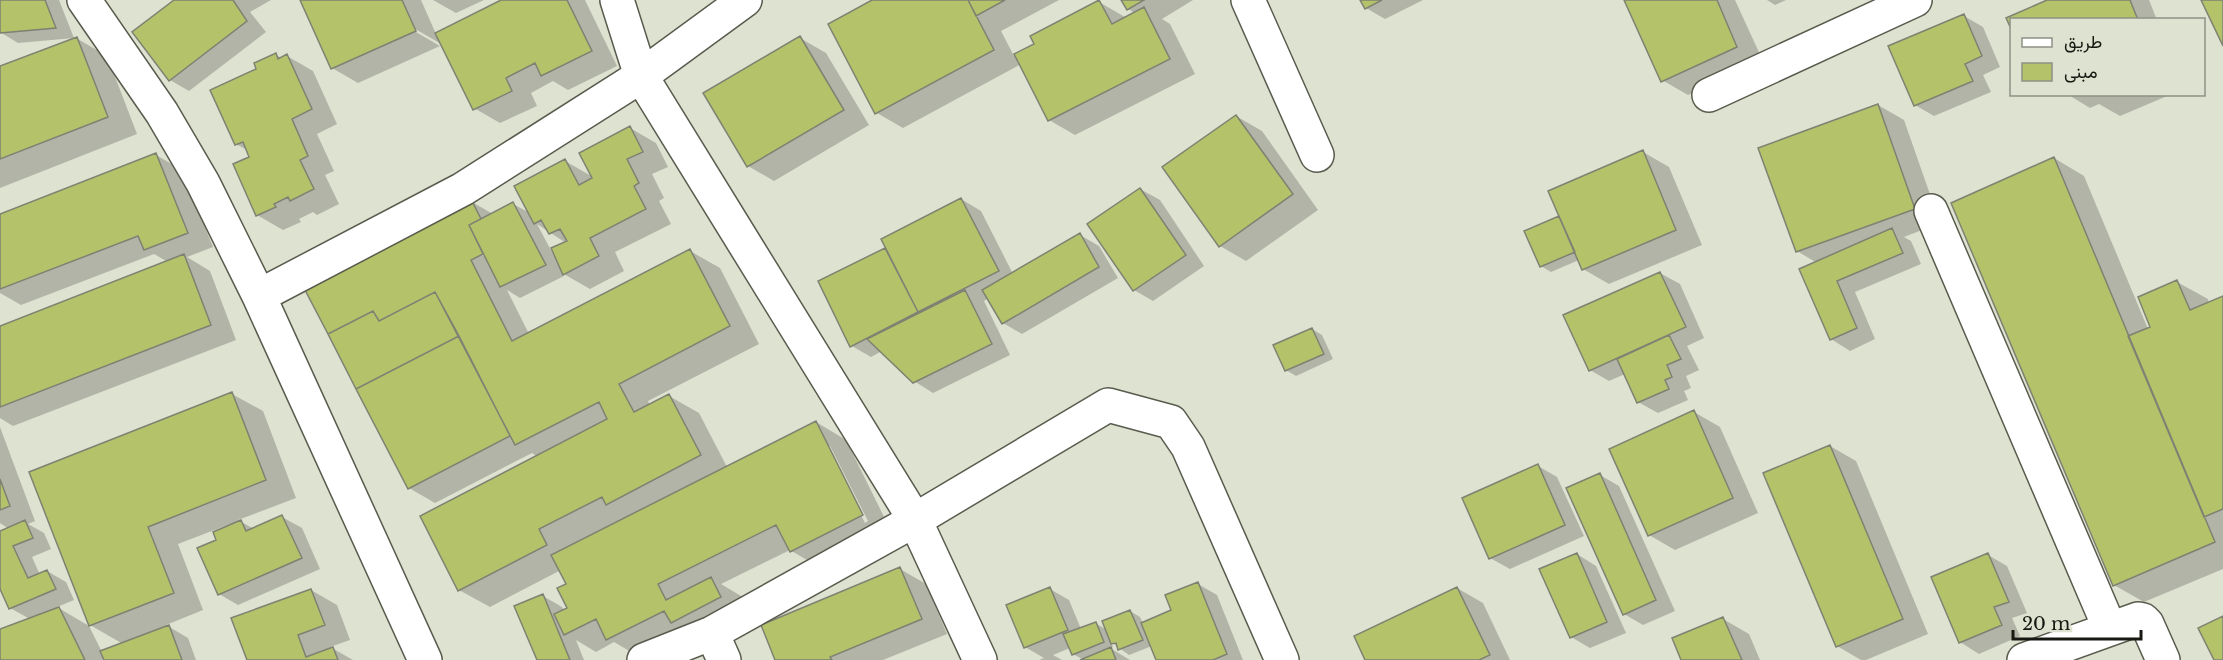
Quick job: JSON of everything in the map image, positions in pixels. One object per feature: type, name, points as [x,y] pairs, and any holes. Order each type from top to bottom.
[{"type":"street","points":[[84,0],[162,113],[202,183],[259,296],[425,660]]},
{"type":"street","points":[[616,0],[641,76],[915,520],[980,660]]},
{"type":"street","points":[[259,296],[464,189],[641,76],[745,0]]},
{"type":"street","points":[[1248,0],[1317,154]]},
{"type":"street","points":[[1709,95],[1915,0]]},
{"type":"street","points":[[1931,212],[2110,629]]},
{"type":"street","points":[[644,660],[718,647],[915,520],[1108,405],[1171,422],[1188,447],[1282,660]]},
{"type":"street","points":[[2024,660],[2138,619],[2147,624],[2163,660]]},
{"type":"building","points":[[0,0],[45,0],[56,28],[0,33]]},
{"type":"building","points":[[174,0],[233,0],[247,21],[169,81],[132,32]]},
{"type":"building","points":[[300,0],[402,0],[416,31],[331,69]]},
{"type":"building","points":[[501,0],[567,0],[592,51],[541,76],[535,63],[506,78],[512,91],[473,110],[435,33]]},
{"type":"building","points":[[872,0],[968,0],[994,50],[875,114],[828,24]]},
{"type":"building","points":[[968,0],[1005,0],[976,16]]},
{"type":"building","points":[[1099,0],[1112,24],[1144,7],[1170,59],[1048,121],[1014,54],[1034,44],[1030,36]]},
{"type":"building","points":[[1121,0],[1144,0],[1127,10]]},
{"type":"building","points":[[1360,0],[1382,0],[1365,9]]},
{"type":"building","points":[[1624,0],[1717,0],[1737,47],[1661,82]]},
{"type":"building","points":[[2047,0],[2130,0],[2137,18],[2010,18],[2010,27],[2006,18]]},
{"type":"building","points":[[2201,0],[2223,0],[2223,46]]},
{"type":"building","points":[[1964,14],[1982,56],[1965,64],[1973,81],[1914,106],[1888,46]]},
{"type":"building","points":[[800,36],[844,110],[747,167],[703,93]]},
{"type":"building","points":[[77,37],[108,117],[0,159],[0,66]]},
{"type":"building","points":[[276,53],[278,59],[287,54],[312,109],[292,119],[308,156],[300,160],[314,189],[290,201],[288,197],[274,204],[276,207],[256,216],[233,164],[249,157],[243,142],[235,145],[210,90],[256,69],[254,63]]},
{"type":"building","points":[[1878,104],[1915,209],[1796,252],[1758,148]]},
{"type":"building","points":[[1236,115],[1293,194],[1219,247],[1162,167]]},
{"type":"building","points":[[630,126],[643,152],[627,159],[639,183],[634,186],[646,209],[590,238],[599,256],[563,275],[551,248],[567,241],[560,229],[549,234],[541,220],[534,224],[514,186],[565,159],[579,185],[592,178],[579,153]]},
{"type":"building","points":[[1643,150],[1676,230],[1582,270],[1548,191]]},
{"type":"building","points":[[156,153],[188,233],[144,250],[138,236],[0,289],[0,214]]},
{"type":"building","points":[[2054,157],[2215,542],[2113,586],[1951,203]]},
{"type":"building","points":[[1140,188],[1186,255],[1133,291],[1087,224]]},
{"type":"building","points":[[961,198],[999,271],[918,312],[881,239]]},
{"type":"building","points":[[472,201],[481,219],[469,225],[483,254],[471,260],[512,341],[690,249],[730,326],[619,384],[634,412],[669,394],[701,455],[606,505],[602,497],[539,529],[547,545],[458,591],[420,516],[607,419],[599,402],[515,445],[435,292],[379,321],[373,311],[328,334],[304,288]]},
{"type":"building","points":[[513,202],[546,265],[500,287],[469,225]]},
{"type":"building","points":[[1559,216],[1575,252],[1540,267],[1524,231]]},
{"type":"building","points":[[1892,228],[1903,253],[1837,281],[1857,328],[1830,340],[1799,269]]},
{"type":"building","points":[[1080,233],[1099,267],[1002,324],[982,290]]},
{"type":"building","points":[[885,248],[918,312],[850,347],[818,281]]},
{"type":"building","points":[[184,254],[211,325],[0,407],[0,326]]},
{"type":"building","points":[[1660,272],[1686,327],[1589,371],[1563,315]]},
{"type":"building","points":[[2177,280],[2190,310],[2223,296],[2223,509],[2204,517],[2128,336],[2150,327],[2138,297]]},
{"type":"building","points":[[965,290],[992,344],[913,383],[867,339]]},
{"type":"building","points":[[435,292],[459,336],[356,389],[328,334],[373,311],[379,321]]},
{"type":"building","points":[[1312,328],[1324,354],[1285,371],[1273,345]]},
{"type":"building","points":[[1669,335],[1681,359],[1667,365],[1672,377],[1665,380],[1669,389],[1637,403],[1617,359]]},
{"type":"building","points":[[459,336],[510,436],[408,489],[356,389]]},
{"type":"building","points":[[232,392],[266,480],[148,527],[174,593],[89,626],[29,472]]},
{"type":"building","points":[[1694,410],[1733,498],[1648,536],[1609,449]]},
{"type":"building","points":[[816,421],[863,515],[790,552],[776,525],[658,584],[666,600],[711,577],[721,597],[671,623],[664,611],[606,640],[596,619],[564,635],[554,614],[567,608],[557,588],[566,584],[551,555]]},
{"type":"building","points":[[1830,445],[1903,619],[1836,647],[1763,473]]},
{"type":"building","points":[[1538,464],[1565,525],[1489,559],[1462,498]]},
{"type":"building","points":[[1600,473],[1656,600],[1623,615],[1566,488]]},
{"type":"building","points":[[0,479],[10,506],[0,510]]},
{"type":"building","points":[[282,515],[302,558],[218,595],[197,548],[216,540],[213,532],[241,520],[246,531]]},
{"type":"building","points":[[25,520],[33,538],[13,546],[28,578],[47,570],[56,589],[9,609],[0,589],[0,531]]},
{"type":"building","points":[[1577,553],[1607,622],[1570,638],[1539,569]]},
{"type":"building","points":[[1988,553],[2009,602],[1994,607],[2002,625],[1959,643],[1931,577]]},
{"type":"building","points":[[900,567],[922,619],[830,657],[832,660],[775,660],[761,625]]},
{"type":"building","points":[[1198,582],[1227,654],[1213,660],[1156,660],[1141,623],[1171,610],[1165,595]]},
{"type":"building","points":[[1050,587],[1068,630],[1024,648],[1006,605]]},
{"type":"building","points":[[1457,587],[1490,655],[1479,660],[1365,660],[1354,636]]},
{"type":"building","points":[[311,589],[325,625],[298,635],[306,657],[333,647],[338,660],[247,660],[231,618]]},
{"type":"building","points":[[543,594],[570,660],[537,660],[514,606]]},
{"type":"building","points":[[59,607],[85,660],[0,660],[0,629]]},
{"type":"building","points":[[1130,610],[1143,640],[1118,650],[1116,643],[1111,644],[1102,621]]},
{"type":"building","points":[[2223,616],[2223,660],[2214,660],[2198,628]]},
{"type":"building","points":[[1723,617],[1742,660],[1681,660],[1672,638]]},
{"type":"building","points":[[1096,622],[1104,642],[1072,655],[1063,634]]},
{"type":"building","points":[[169,625],[182,660],[104,660],[100,651]]},
{"type":"building","points":[[1111,647],[1116,660],[1080,660]]}]
